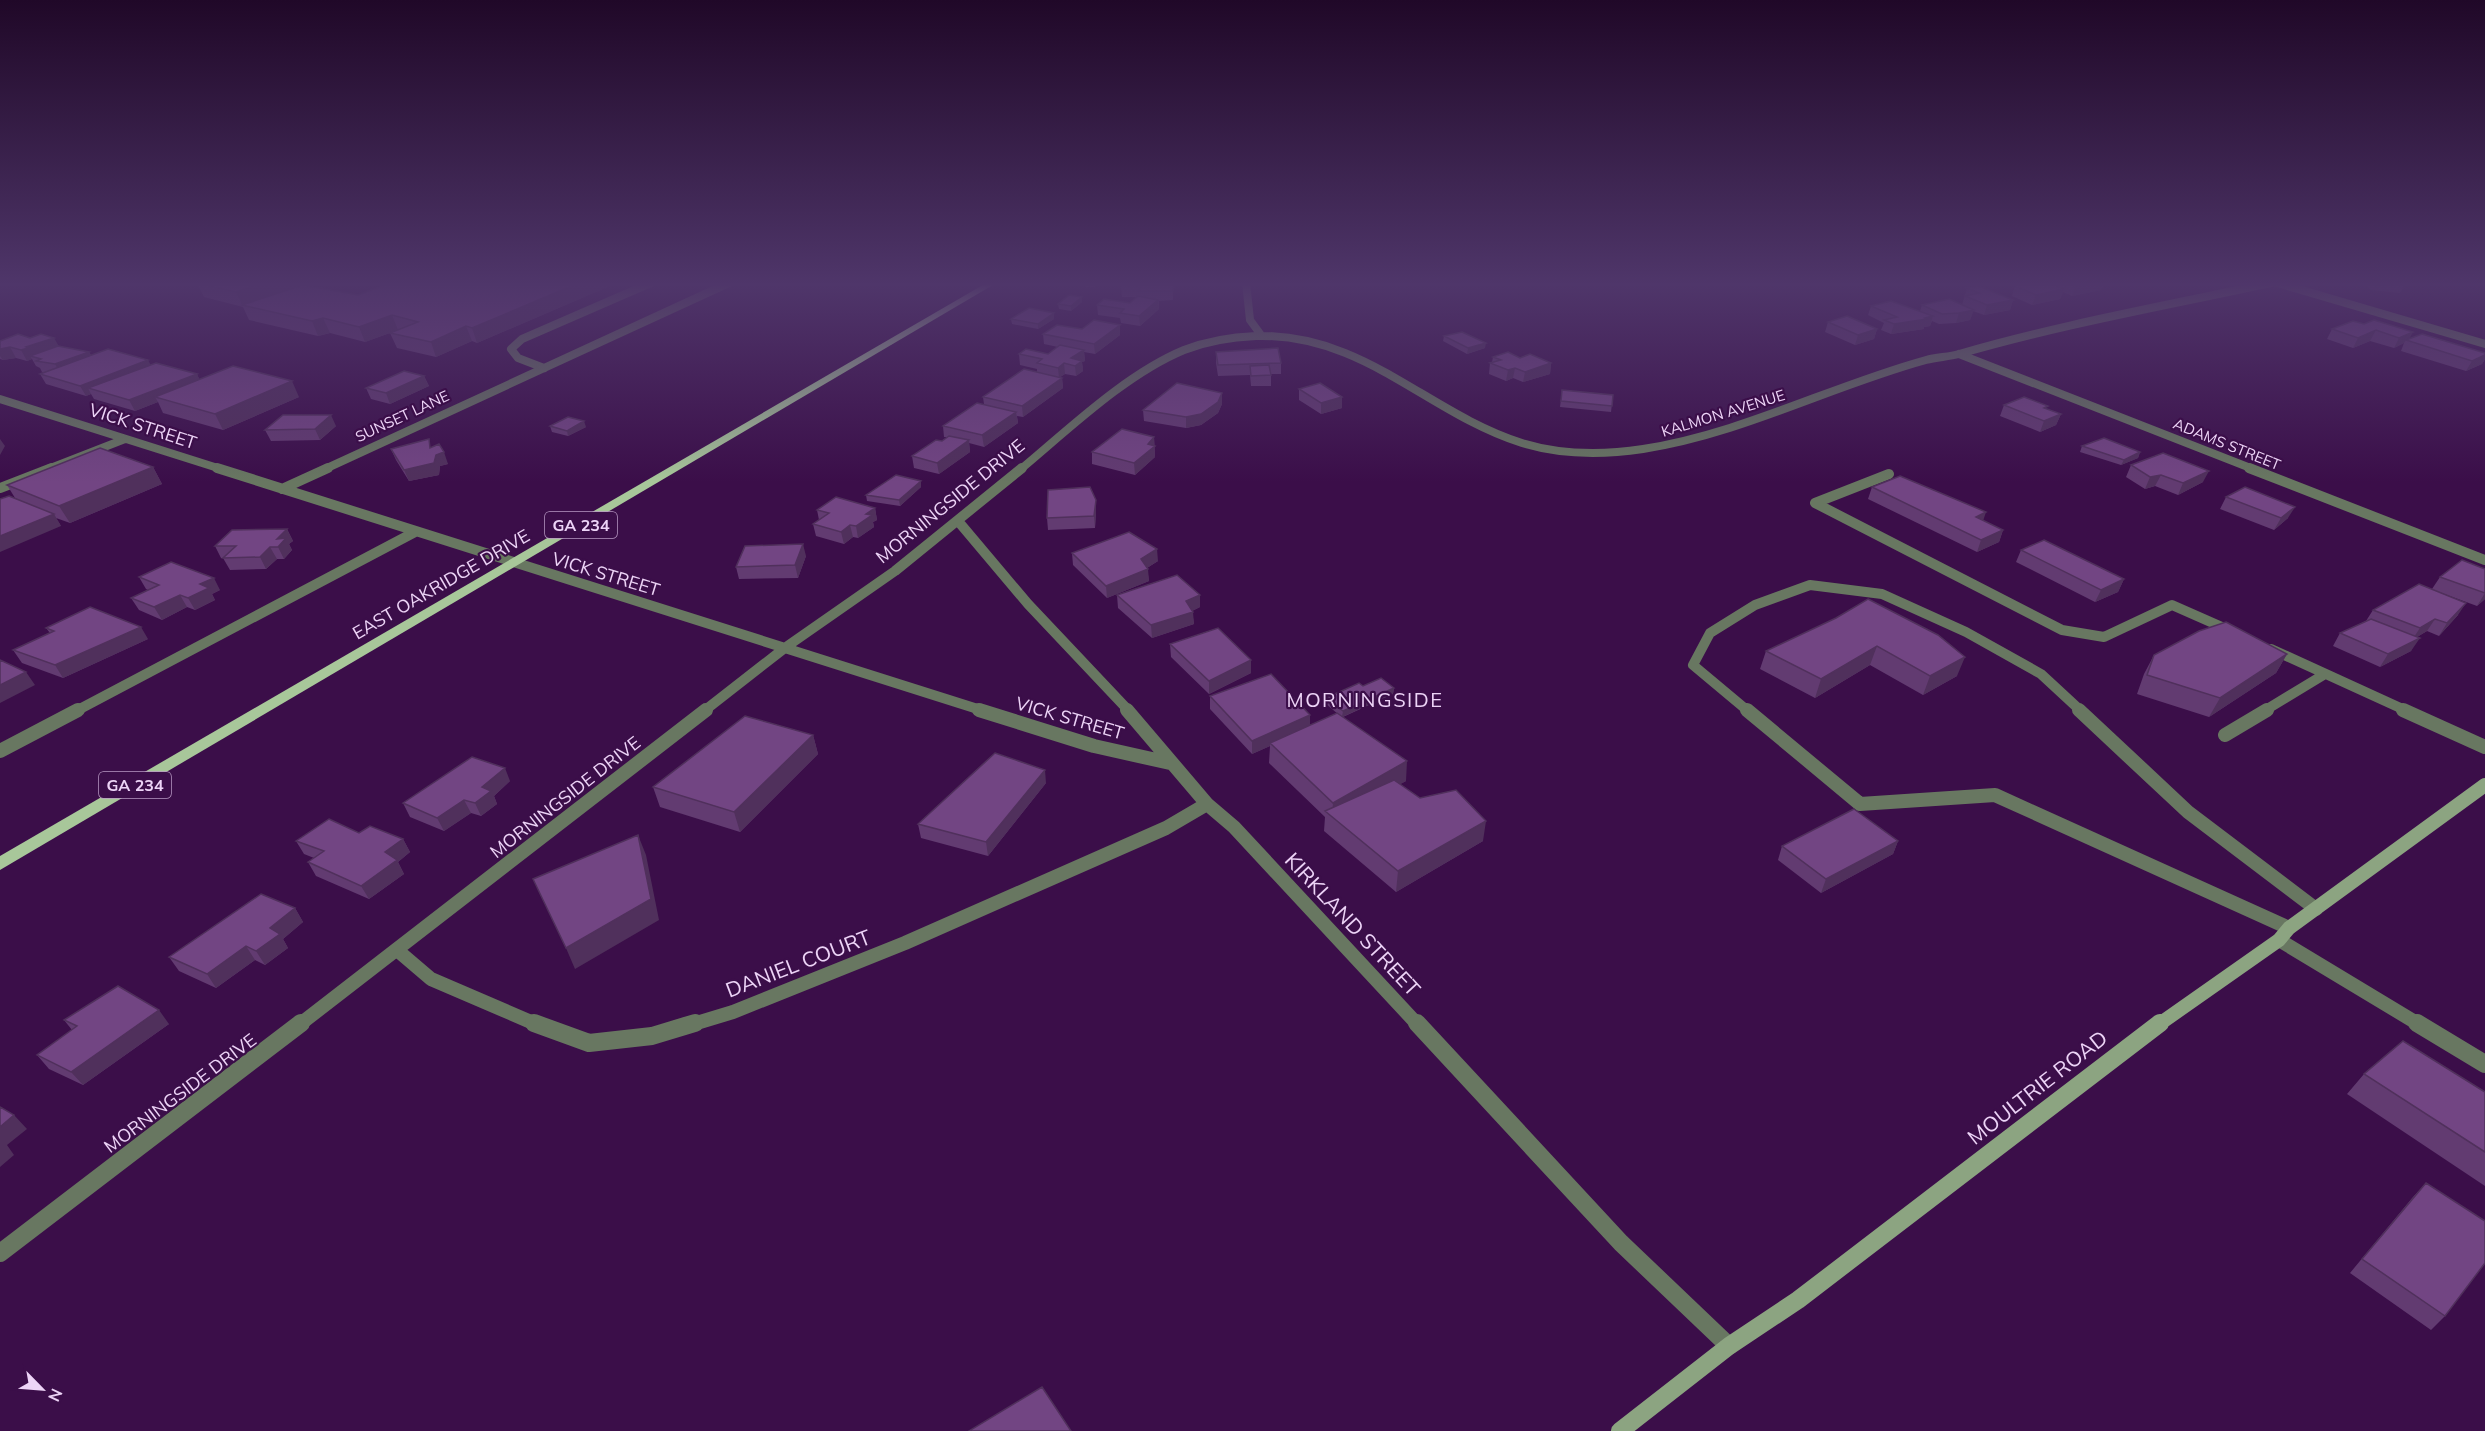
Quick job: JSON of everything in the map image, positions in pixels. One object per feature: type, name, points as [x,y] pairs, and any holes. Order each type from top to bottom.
[{"type":"main road","name":"EAST OAKRIDGE DRIVE","points":[[0,864],[880,349]]},
{"type":"street","points":[[511,349],[518,358],[544,368]]},
{"type":"street","name":"SUNSET LANE","points":[[282,489],[586,349]]},
{"type":"street","name":"KALMON AVENUE","points":[[1152,369],[1188,349]]},
{"type":"street","name":"KALMON AVENUE","points":[[1338,349],[1369,361],[1468,420],[1513,440],[1549,449],[1609,453],[1640,452],[1710,434],[1927,360],[1959,354],[1972,349]]},
{"type":"street","name":"ADAMS STREET","points":[[1959,354],[2485,560]]},
{"type":"street","name":"MORNINGSIDE DRIVE","points":[[0,1253],[397,950],[786,647],[824,624],[958,521],[984,497],[1103,403],[1152,369]]},
{"type":"street","name":"VICK STREET","points":[[0,399],[513,564],[786,647],[1094,746],[1170,763]]},
{"type":"street","points":[[0,488],[125,439]]},
{"type":"street","points":[[1889,474],[1815,503],[2062,630],[2104,637],[2172,605],[2237,634]]},
{"type":"street","name":"KIRKLAND STREET","points":[[958,521],[1028,604],[1141,724],[1170,763],[1207,804],[1242,836],[1621,1243],[1729,1346]]},
{"type":"street","points":[[0,751],[415,532]]},
{"type":"street","points":[[2316,909],[2188,812],[2041,674],[1966,632],[1882,594],[1810,585],[1766,601],[1710,633],[1693,665],[1860,804],[1995,795],[2284,934],[2485,1064]]},
{"type":"street","points":[[2259,644],[2485,747]]},
{"type":"street","points":[[2225,735],[2325,674]]},
{"type":"street","name":"MOULTRIE ROAD","points":[[1620,1431],[1729,1346],[1798,1300],[2129,1045],[2485,785]]},
{"type":"street","name":"DANIEL COURT","points":[[397,950],[431,979],[519,1018],[590,1043],[652,1036],[734,1012],[905,943],[1166,828],[1207,804]]},
{"type":"building","points":[[50,349],[72,349],[89,352],[55,364],[36,361],[41,359],[30,356]]},
{"type":"building","points":[[108,349],[148,360],[80,386],[40,374]]},
{"type":"building","points":[[1026,349],[1048,354],[1055,349],[1084,350],[1071,358],[1082,361],[1075,366],[1064,363],[1058,368],[1037,363],[1042,359],[1019,354]]},
{"type":"building","points":[[1278,349],[1281,363],[1218,365],[1216,352]]},
{"type":"building","points":[[2434,349],[2471,349],[2485,353],[2472,361]]},
{"type":"building","points":[[1508,352],[1520,358],[1530,354],[1551,363],[1525,372],[1515,368],[1508,370],[1490,363],[1501,360],[1493,357]]},
{"type":"building","points":[[156,363],[197,374],[129,400],[88,388]]},
{"type":"building","points":[[1269,365],[1271,375],[1251,376],[1250,366]]},
{"type":"building","points":[[233,366],[292,381],[215,414],[155,397]]},
{"type":"building","points":[[1024,369],[1062,378],[1022,406],[983,397]]},
{"type":"building","points":[[404,371],[424,376],[386,393],[366,388]]},
{"type":"building","points":[[1177,383],[1222,393],[1218,402],[1201,414],[1186,417],[1143,410]]},
{"type":"building","points":[[1320,383],[1342,397],[1321,403],[1299,389]]},
{"type":"building","points":[[1562,390],[1613,395],[1612,406],[1561,401]]},
{"type":"building","points":[[2024,397],[2048,406],[2044,408],[2061,414],[2044,421],[2004,405]]},
{"type":"building","points":[[977,403],[1016,412],[982,435],[943,426]]},
{"type":"building","points":[[283,415],[331,415],[315,429],[265,430]]},
{"type":"building","points":[[568,417],[584,421],[567,431],[550,426]]},
{"type":"building","points":[[1122,429],[1154,437],[1148,444],[1155,446],[1134,463],[1092,452]]},
{"type":"building","points":[[949,436],[969,440],[937,463],[912,456],[936,440],[942,441]]},
{"type":"building","points":[[2104,438],[2140,452],[2124,460],[2082,446]]},
{"type":"building","points":[[429,439],[430,448],[439,444],[444,452],[436,455],[434,463],[404,470],[391,449]]},
{"type":"building","points":[[100,448],[153,467],[59,506],[7,485]]},
{"type":"building","points":[[2163,453],[2209,471],[2183,483],[2161,475],[2150,477],[2131,465]]},
{"type":"building","points":[[896,475],[921,481],[899,500],[866,495]]},
{"type":"building","points":[[1900,476],[1986,512],[1976,517],[2003,530],[1981,540],[1872,487]]},
{"type":"building","points":[[1090,487],[1096,500],[1094,516],[1047,518],[1048,490]]},
{"type":"building","points":[[2245,487],[2295,507],[2281,518],[2226,497]]},
{"type":"building","points":[[9,496],[54,514],[0,536],[0,499]]},
{"type":"building","points":[[836,497],[875,508],[866,514],[872,515],[856,526],[850,525],[841,532],[813,524],[829,513],[817,510]]},
{"type":"building","points":[[287,529],[277,539],[286,538],[278,547],[270,547],[260,557],[223,558],[236,546],[215,546],[232,530]]},
{"type":"building","points":[[1129,532],[1157,549],[1141,559],[1148,569],[1106,586],[1072,553]]},
{"type":"building","points":[[2044,540],[2124,579],[2101,590],[2021,550]]},
{"type":"building","points":[[803,544],[795,565],[736,567],[745,546]]},
{"type":"building","points":[[2462,560],[2485,569],[2485,593],[2440,577]]},
{"type":"building","points":[[171,562],[214,578],[200,584],[209,588],[188,598],[180,595],[154,607],[131,598],[159,585],[139,577]]},
{"type":"building","points":[[1177,575],[1200,595],[1186,601],[1193,612],[1151,625],[1117,595]]},
{"type":"building","points":[[2419,584],[2466,603],[2447,623],[2435,619],[2420,628],[2373,610]]},
{"type":"building","points":[[1868,599],[1938,635],[1965,657],[1930,676],[1877,646],[1821,679],[1766,651],[1836,618]]},
{"type":"building","points":[[90,607],[141,627],[55,665],[13,650],[54,631],[46,628]]},
{"type":"building","points":[[2371,619],[2420,638],[2388,654],[2340,633]]},
{"type":"building","points":[[2226,622],[2287,654],[2220,698],[2147,675],[2154,655],[2199,631]]},
{"type":"building","points":[[1218,628],[1251,660],[1209,681],[1170,644]]},
{"type":"building","points":[[0,660],[26,672],[0,685]]},
{"type":"building","points":[[1271,674],[1310,715],[1252,741],[1210,696]]},
{"type":"building","points":[[1381,678],[1394,688],[1343,711],[1326,698],[1359,683],[1363,686]]},
{"type":"building","points":[[1337,713],[1407,761],[1333,803],[1270,743]]},
{"type":"building","points":[[745,716],[813,735],[734,812],[653,787]]},
{"type":"building","points":[[995,753],[1045,770],[986,842],[918,824]]},
{"type":"building","points":[[472,757],[505,768],[482,787],[491,791],[475,803],[464,800],[437,818],[403,803]]},
{"type":"building","points":[[1394,780],[1420,798],[1456,790],[1486,821],[1398,871],[1325,811]]},
{"type":"building","points":[[1854,809],[1898,841],[1826,879],[1782,846]]},
{"type":"building","points":[[329,819],[359,833],[370,826],[403,839],[385,852],[397,860],[361,886],[308,862],[324,851],[296,841]]},
{"type":"building","points":[[638,835],[651,899],[566,948],[533,879]]},
{"type":"building","points":[[261,894],[295,908],[270,928],[280,934],[256,951],[246,946],[207,974],[169,957]]},
{"type":"building","points":[[118,986],[159,1010],[71,1072],[37,1055],[77,1026],[64,1020]]},
{"type":"building","points":[[2403,1041],[2485,1092],[2485,1152],[2364,1074]]},
{"type":"building","points":[[0,1107],[14,1115],[0,1127]]},
{"type":"building","points":[[2426,1183],[2485,1221],[2485,1263],[2445,1316],[2362,1259]]},
{"type":"building","points":[[1042,1387],[1071,1431],[969,1431]]},
{"type":"district","name":"MORNINGSIDE","points":[[1365,699]]}]
